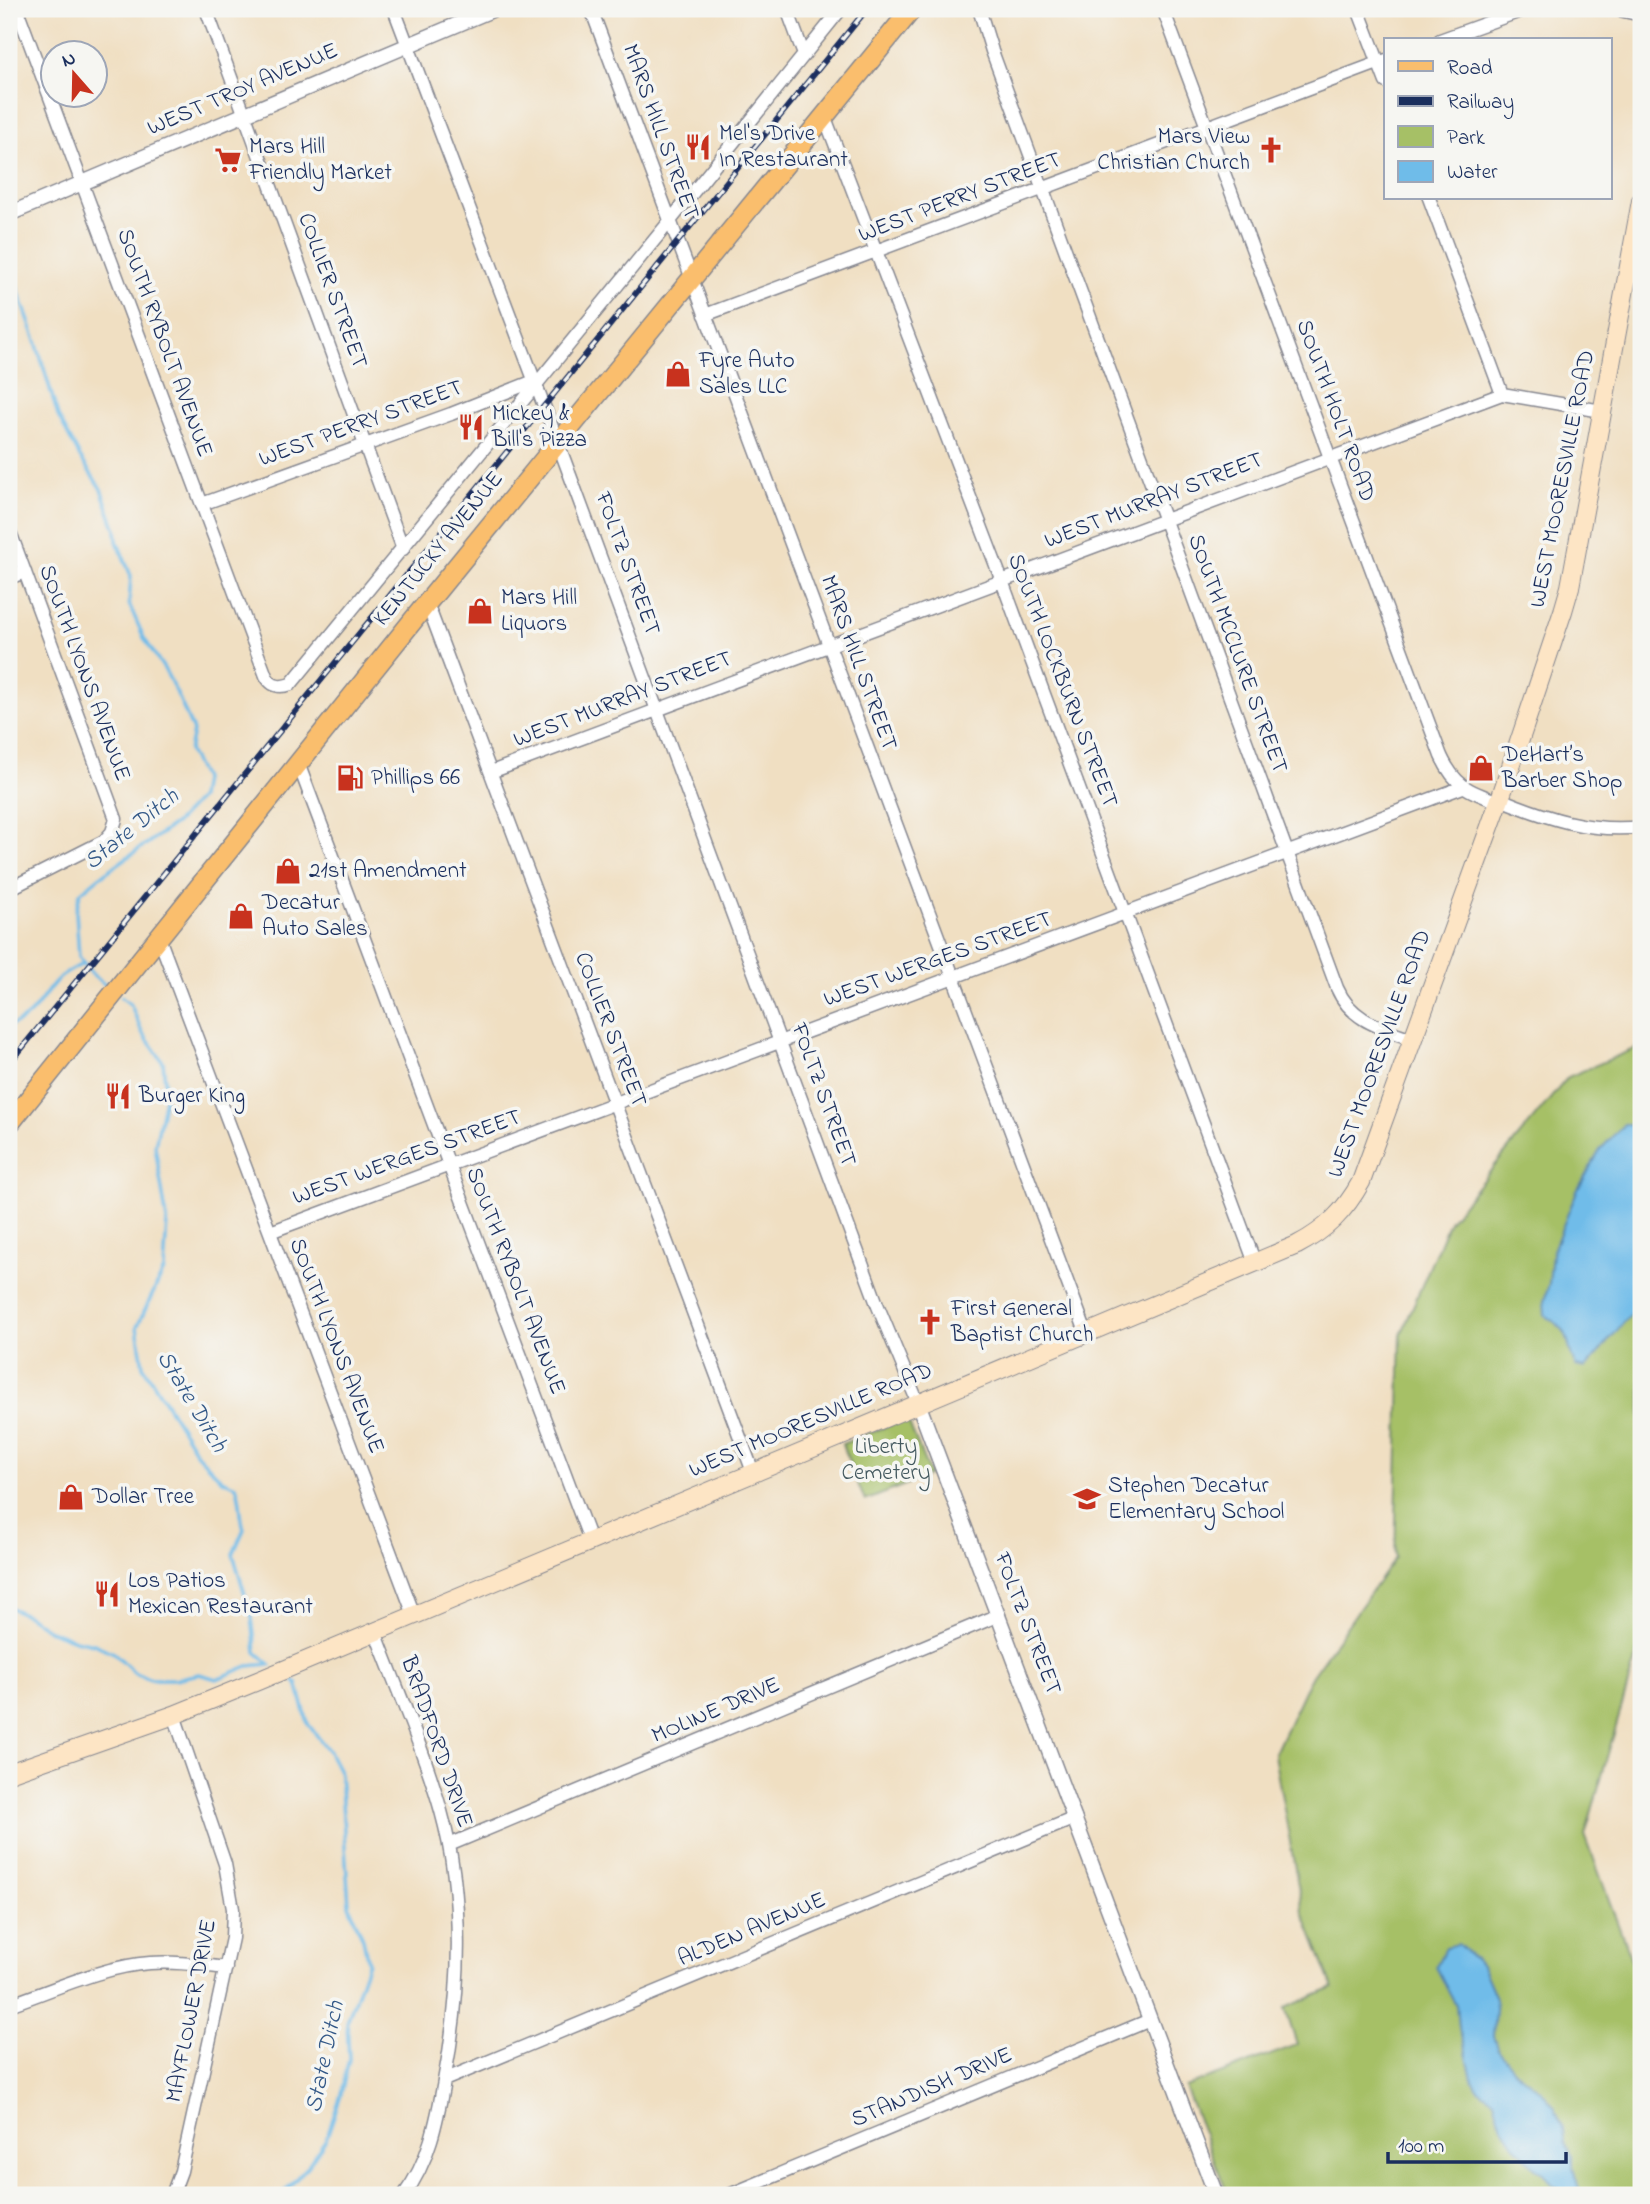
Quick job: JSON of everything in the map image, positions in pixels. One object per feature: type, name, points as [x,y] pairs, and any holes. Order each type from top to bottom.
[{"type":"main road","name":"KENTUCKY AVENUE","points":[[9,1124],[158,935],[912,9]]},
{"type":"main road","name":"WEST MOORESVILLE ROAD","points":[[9,1773],[174,1715],[1255,1263],[1312,1237],[1329,1226],[1349,1203],[1361,1182],[1499,801],[1567,599],[1641,201]]},
{"type":"street","name":"SOUTH RYBOLT AVENUE","points":[[17,9],[269,682],[278,687],[291,684],[403,549]]},
{"type":"street","name":"COLLIER STREET","points":[[206,9],[403,549]]},
{"type":"street","name":"FOLTZ STREET","points":[[394,9],[877,1304],[999,1615],[1216,2195]]},
{"type":"street","name":"WEST TROY AVENUE","points":[[9,214],[494,9]]},
{"type":"street","name":"MARS HILL STREET","points":[[591,9],[1086,1332]]},
{"type":"street","points":[[787,9],[804,55]]},
{"type":"street","points":[[403,549],[841,9]]},
{"type":"street","name":"SOUTH MCCLURE STREET","points":[[979,9],[1340,995],[1351,1010],[1366,1022],[1412,1039]]},
{"type":"street","name":"SOUTH HOLT ROAD","points":[[1163,9],[1438,748],[1452,777],[1463,787]]},
{"type":"street","points":[[1358,9],[1382,62]]},
{"type":"street","points":[[1446,38],[1526,9]]},
{"type":"street","points":[[1615,9],[1641,15]]},
{"type":"street","name":"WEST PERRY STREET","points":[[705,314],[1382,62]]},
{"type":"street","name":"SOUTH LOCKBURN STREET","points":[[824,115],[1002,581],[1255,1263]]},
{"type":"street","points":[[1430,200],[1502,394],[1602,411]]},
{"type":"street","name":"WEST PERRY STREET","points":[[202,504],[535,384]]},
{"type":"street","name":"WEST MURRAY STREET","points":[[491,772],[1502,394]]},
{"type":"street","name":"SOUTH LYONS AVENUE","points":[[9,529],[116,819],[104,841],[9,889]]},
{"type":"street","points":[[9,578],[25,572]]},
{"type":"street","name":"COLLIER STREET","points":[[427,603],[753,1472]]},
{"type":"street","name":"SOUTH RYBOLT AVENUE","points":[[298,763],[590,1540]]},
{"type":"street","points":[[1463,787],[1556,821],[1603,829],[1641,827]]},
{"type":"street","name":"WEST WERGES STREET","points":[[270,1232],[1463,787]]},
{"type":"street","name":"SOUTH LYONS AVENUE","points":[[158,935],[414,1615]]},
{"type":"street","name":"MOLINE DRIVE","points":[[449,1845],[999,1615]]},
{"type":"street","name":"BRADFORD DRIVE","points":[[375,1631],[435,1790],[449,1845],[456,1912],[453,2022],[444,2080],[424,2162],[418,2177],[404,2195]]},
{"type":"street","name":"MAYFLOWER DRIVE","points":[[172,2195],[181,2171],[233,1933],[231,1887],[174,1715]]},
{"type":"street","name":"ALDEN AVENUE","points":[[444,2080],[1075,1818]]},
{"type":"street","points":[[9,2005],[113,1969],[139,1964],[176,1962],[226,1968]]},
{"type":"street","name":"STANDISH DRIVE","points":[[730,2195],[1150,2020]]},
{"type":"green space","points":[[1641,1046],[1641,1639],[1585,1835],[1641,1987],[1641,2195],[1228,2195],[1185,2087],[1297,2045],[1285,2008],[1333,1988],[1303,1912],[1274,1755],[1309,1680],[1395,1558],[1401,1335],[1449,1221],[1568,1077]]},
{"type":"green space","name":"Liberty Cemetery","points":[[907,1418],[930,1475],[865,1501],[842,1444]]},
{"type":"water","points":[[1624,1124],[1641,1124],[1641,1297],[1640,1303],[1586,1368],[1576,1366],[1564,1331],[1545,1315],[1544,1301],[1549,1284],[1552,1253],[1577,1191],[1600,1150]]},
{"type":"water","points":[[1458,1944],[1484,1970],[1496,1998],[1493,2036],[1497,2048],[1514,2070],[1542,2092],[1554,2106],[1563,2128],[1564,2143],[1573,2156],[1573,2168],[1579,2189],[1576,2193],[1567,2194],[1552,2184],[1516,2147],[1502,2126],[1494,2100],[1477,2088],[1472,2079],[1458,2027],[1456,2005],[1436,1967],[1446,1947]]},
{"type":"waterway","name":"State Ditch","points":[[9,265],[35,338],[58,416],[101,489],[116,530],[117,541],[131,576],[129,604],[144,638],[166,672],[193,731],[189,751],[203,779],[200,798],[176,823],[80,893],[76,911],[79,957],[92,974],[109,988]]},
{"type":"waterway","points":[[9,1026],[31,1013],[59,978],[84,963]]},
{"type":"waterway","name":"State Ditch","points":[[121,997],[131,1005],[142,1032],[163,1062],[166,1093],[155,1146],[167,1221],[164,1270],[137,1327],[143,1366],[197,1454],[222,1480],[236,1486],[244,1529],[233,1554],[252,1618],[256,1652],[271,1665]]},
{"type":"waterway","points":[[9,1607],[49,1630],[114,1653],[135,1673],[151,1679],[175,1679],[199,1674],[217,1679],[248,1666],[270,1664]]},
{"type":"waterway","name":"State Ditch","points":[[282,2195],[326,2139],[340,2098],[349,2059],[347,2022],[368,1962],[363,1939],[349,1905],[340,1773],[328,1750],[308,1724],[297,1683],[290,1678]]},
{"type":"railway","points":[[9,1064],[867,9]]},
{"type":"place","name":"Mel's Drive In Restaurant","points":[[698,147]]},
{"type":"place","name":"Mars View Christian Church","points":[[1271,150]]},
{"type":"place","name":"Mars Hill Friendly Market","points":[[228,160]]},
{"type":"place","name":"Fyre Auto Sales LLC","points":[[678,374]]},
{"type":"place","name":"Mickey & Bill's Pizza","points":[[471,427]]},
{"type":"place","name":"Mars Hill Liquors","points":[[480,611]]},
{"type":"place","name":"DeHart’s Barber Shop","points":[[1481,768]]},
{"type":"place","name":"Phillips 66","points":[[350,778]]},
{"type":"place","name":"21st Amendment","points":[[288,871]]},
{"type":"place","name":"Decatur Auto Sales","points":[[241,916]]},
{"type":"place","name":"Burger King","points":[[118,1096]]},
{"type":"place","name":"First General Baptist Church","points":[[930,1322]]},
{"type":"place","name":"Dollar Tree","points":[[71,1497]]},
{"type":"place","name":"Stephen Decatur Elementary School","points":[[1087,1499]]},
{"type":"place","name":"Los Patios Mexican Restaurant","points":[[107,1594]]}]
